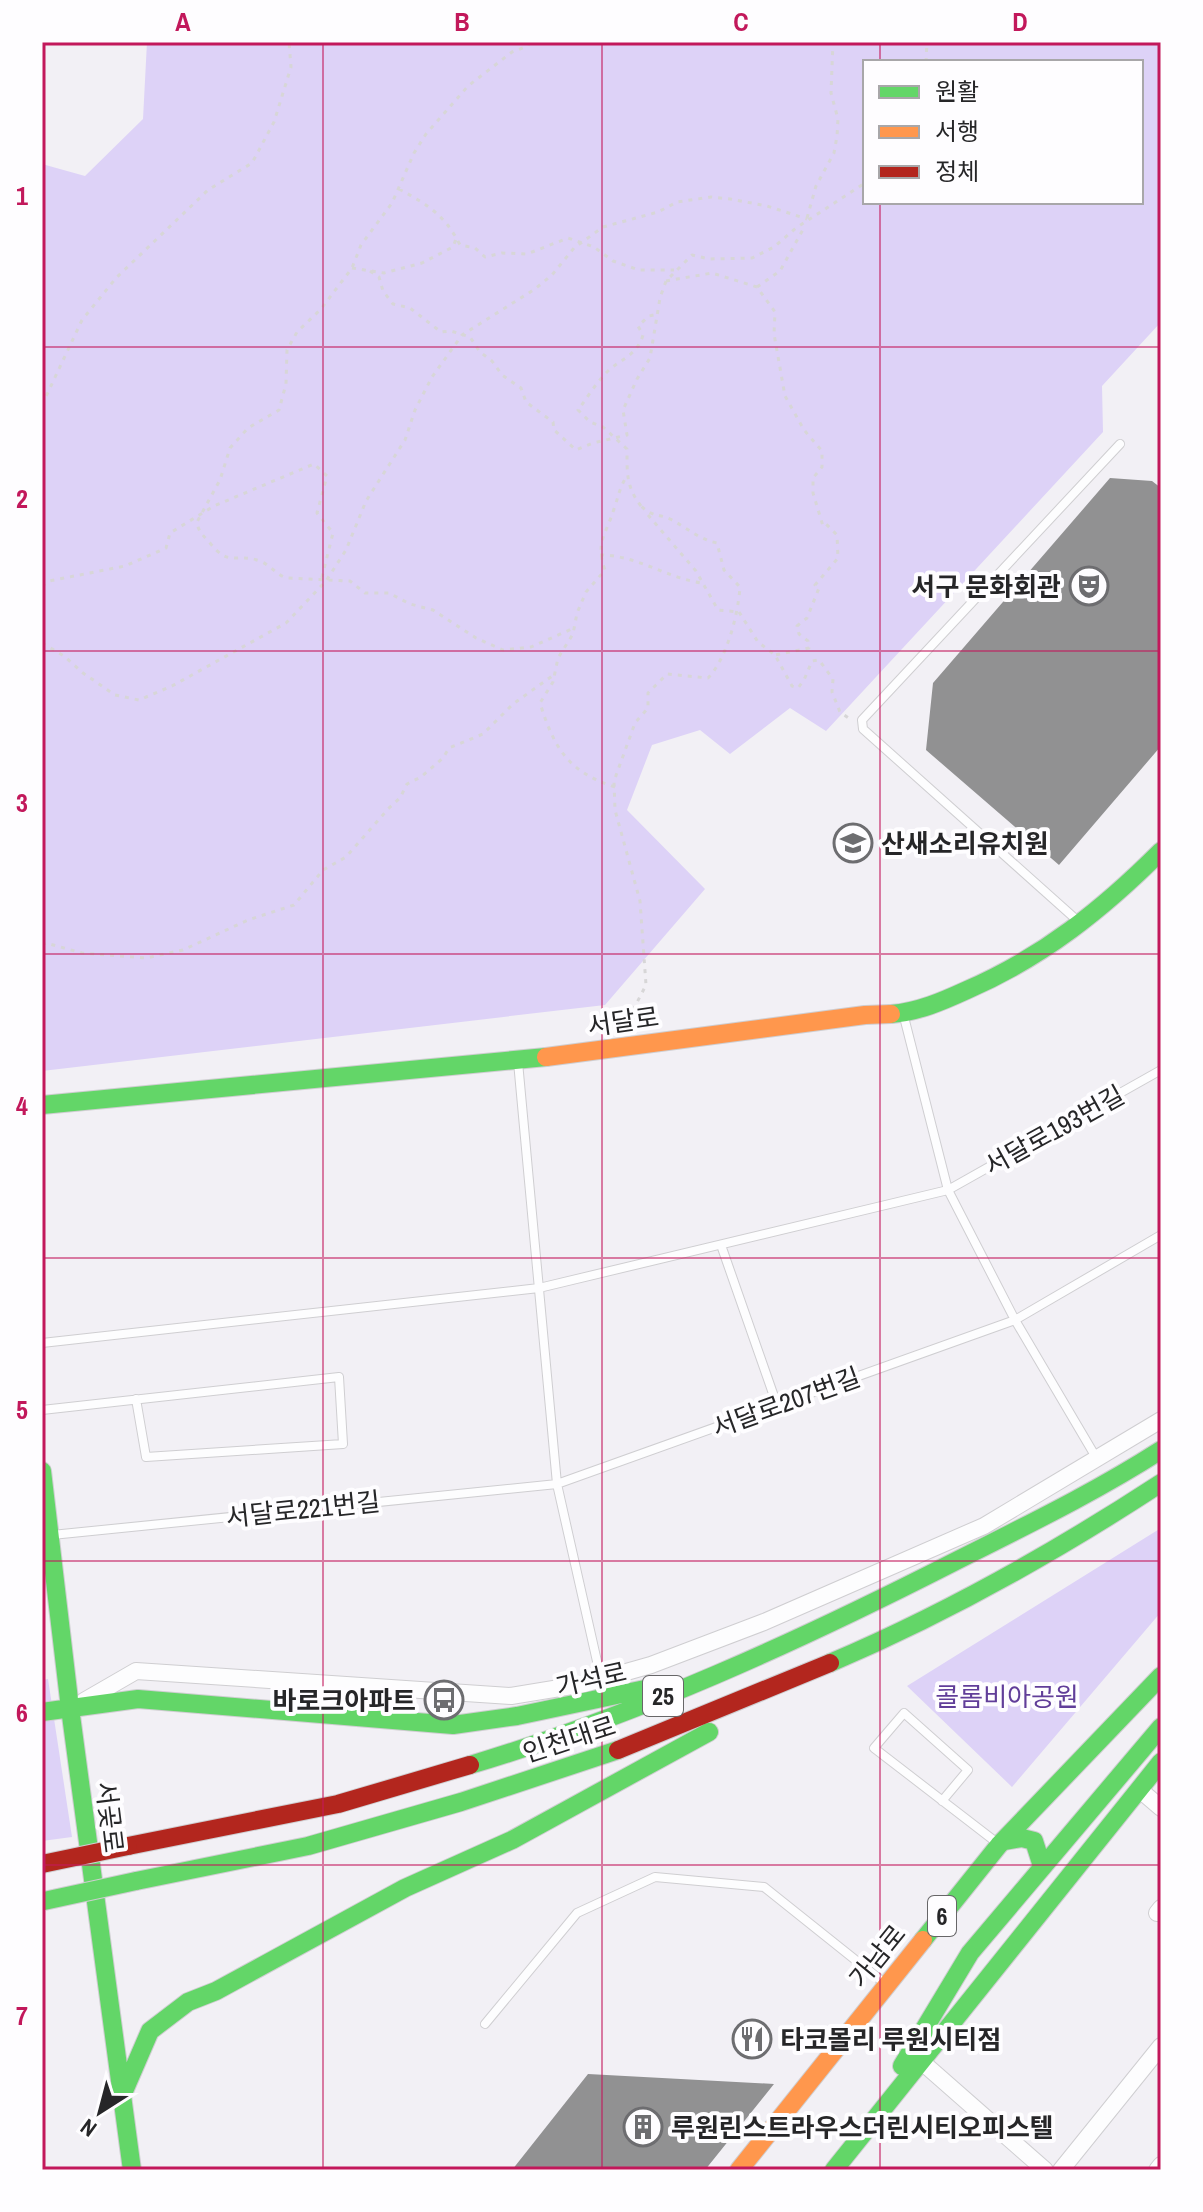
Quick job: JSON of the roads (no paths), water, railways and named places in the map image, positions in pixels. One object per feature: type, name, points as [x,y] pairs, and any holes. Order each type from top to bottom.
[{"type":"main road","name":"서달로","points":[[42,1105],[518,1061],[865,1015],[903,1013],[954,997],[1046,952],[1120,893],[1161,851]]},
{"type":"main road","name":"인천대로","points":[[42,1864],[338,1804],[534,1746],[705,1679],[828,1626],[1113,1481],[1161,1450]]},
{"type":"main road","name":"서곶로","points":[[42,1471],[70,1708],[132,2170]]},
{"type":"main road","name":"인천대로","points":[[43,1901],[308,1846],[461,1802],[645,1741],[865,1648],[994,1582],[1161,1483]]},
{"type":"main road","points":[[121,2098],[150,2031],[188,2002],[216,1991],[405,1888],[512,1840],[865,1648]]},
{"type":"main road","name":"가남로","points":[[739,2170],[1002,1843],[1161,1676]]},
{"type":"main road","points":[[42,1712],[138,1699],[453,1725],[517,1716],[560,1705],[705,1679]]},
{"type":"main road","points":[[862,2134],[970,1953],[1161,1727]]},
{"type":"main road","points":[[834,2170],[1161,1762]]},
{"type":"main road","points":[[1002,1843],[1022,1838],[1034,1841],[1042,1866]]},
{"type":"street","name":"가석로","points":[[70,1708],[136,1671],[511,1696],[601,1679],[651,1665],[764,1622],[984,1526],[1161,1420]]},
{"type":"street","points":[[1140,1790],[1161,1808]]},
{"type":"street","points":[[1061,2170],[1161,2046]]},
{"type":"street","points":[[922,2062],[1045,2170]]},
{"type":"street","points":[[1157,2170],[1161,2165]]},
{"type":"lane","points":[[1083,925],[863,729],[862,720],[1120,444]]},
{"type":"lane","points":[[903,1013],[948,1190],[1015,1320],[1097,1460]]},
{"type":"lane","points":[[518,1061],[557,1484],[601,1679]]},
{"type":"lane","name":"서달로193번길","points":[[948,1190],[1161,1070]]},
{"type":"lane","points":[[42,1343],[539,1288],[948,1190]]},
{"type":"lane","points":[[1015,1320],[1161,1235]]},
{"type":"lane","points":[[721,1245],[777,1405]]},
{"type":"lane","name":"서달로207번길","points":[[557,1484],[1015,1320]]},
{"type":"lane","points":[[42,1410],[136,1399],[339,1377],[343,1444],[146,1457],[136,1399]]},
{"type":"lane","name":"서달로221번길","points":[[50,1535],[557,1484]]},
{"type":"lane","points":[[942,1801],[968,1770],[904,1713],[874,1748],[942,1801],[1002,1843]]},
{"type":"lane","points":[[485,2024],[577,1913],[655,1877],[764,1887],[887,1985]]},
{"type":"place","name":"서구 문화회관","points":[[1089,586]]},
{"type":"place","name":"산새소리유치원","points":[[853,843]]},
{"type":"place","name":"바로크아파트","points":[[444,1700]]},
{"type":"place","name":"타코몰리 루원시티점","points":[[752,2039]]},
{"type":"place","name":"루원린스트라우스더린시티오피스텔","points":[[643,2127]]},
{"type":"park label","name":"콜롬비아공원","points":[[1007,1696]]}]
